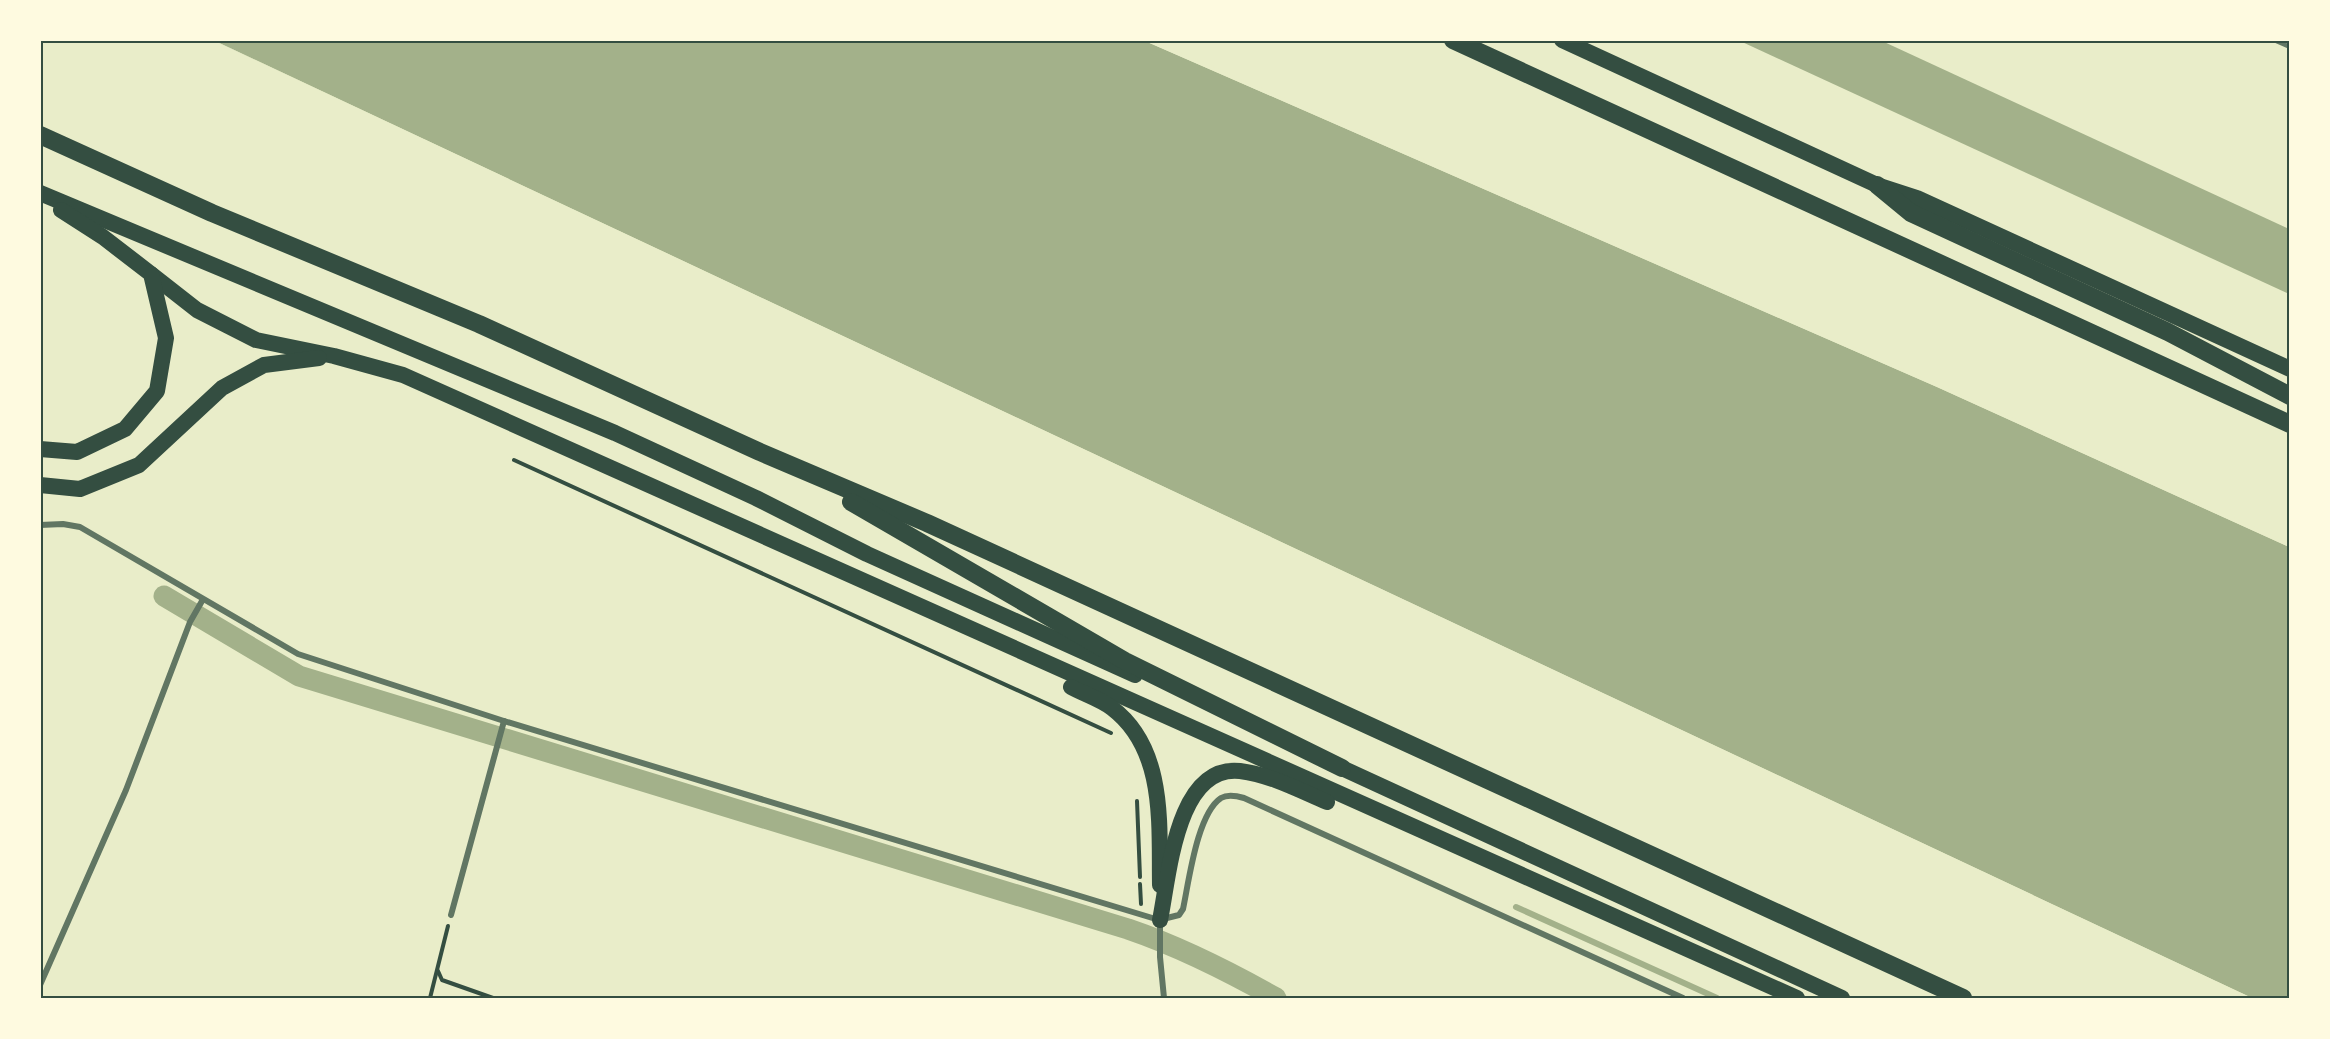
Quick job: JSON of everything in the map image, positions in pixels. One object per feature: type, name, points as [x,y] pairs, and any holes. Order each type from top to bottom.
[{"type":"highway","points":[[1453,40],[2289,424]]},
{"type":"highway","points":[[1562,40],[1877,185],[1917,198],[2289,369]]},
{"type":"highway","points":[[40,135],[212,213],[479,324],[760,452],[927,523],[1963,999]]},
{"type":"highway","points":[[1877,185],[1911,213],[2168,332],[2289,396]]},
{"type":"highway","points":[[40,195],[103,237],[197,310],[256,340],[334,356],[403,375],[1797,999]]},
{"type":"highway","points":[[40,195],[615,432],[756,498],[867,554],[1342,768],[1842,999]]},
{"type":"highway","points":[[40,449],[77,452],[125,429],[157,391],[166,338],[151,274]]},
{"type":"highway","points":[[40,485],[80,489],[139,465],[222,388],[264,365],[334,356]]},
{"type":"highway","points":[[760,452],[920,539],[1125,661],[1342,768]]},
{"type":"highway","points":[[913,605],[1111,707],[1132,727],[1145,746],[1154,772],[1160,840],[1160,920]]},
{"type":"highway","points":[[1160,920],[1181,815],[1201,785],[1215,775],[1237,771],[1276,780],[1619,920]]},
{"type":"street","points":[[40,525],[63,524],[80,527],[298,654],[504,721],[1160,920],[1179,915],[1183,909],[1206,816],[1221,798],[1231,795],[1244,798],[1683,999]]},
{"type":"street","points":[[40,985],[126,790],[190,622],[202,600]]},
{"type":"street","points":[[451,915],[495,745],[504,721]]},
{"type":"street","points":[[1160,920],[1160,957],[1164,999]]},
{"type":"lane","points":[[2274,40],[2289,47]]},
{"type":"path","points":[[514,460],[1116,735]]},
{"type":"path","points":[[1136,790],[1141,914]]},
{"type":"path","points":[[430,999],[451,915]]},
{"type":"path","points":[[437,970],[442,980],[493,999]]},
{"type":"shaded area","points":[[215,41],[1145,41],[1937,387],[2289,547],[2289,998],[2252,998]]},
{"type":"shaded area","points":[[1740,41],[1882,41],[2289,229],[2289,294]]},
{"type":"pier","points":[[212,40],[215,41],[2252,998],[2245,998]]},
{"type":"pier","points":[[1152,40],[1938,384],[2290,543],[2289,547],[1937,387],[1145,41]]},
{"type":"waterway","points":[[164,596],[299,676],[1128,929],[1204,960],[1276,998]]},
{"type":"waterway","points":[[1516,907],[1717,998]]}]
